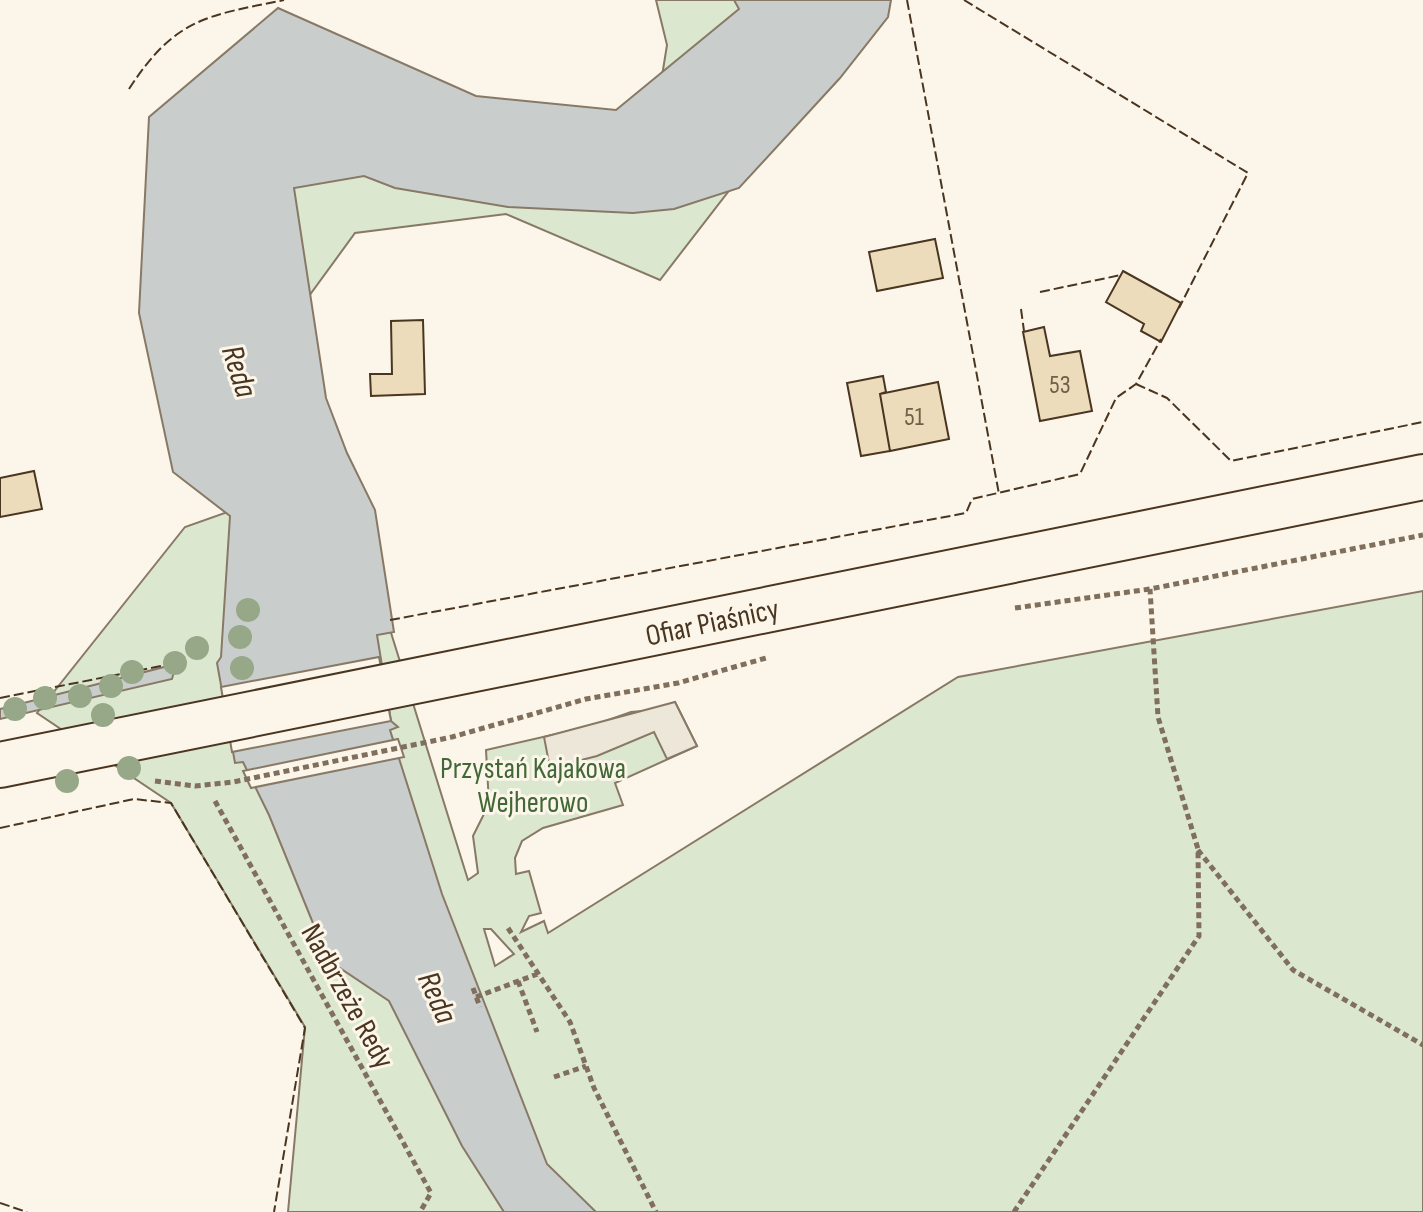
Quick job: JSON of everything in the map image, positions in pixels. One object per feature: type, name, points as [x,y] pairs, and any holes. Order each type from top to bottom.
[{"type":"main road","name":"Ofiar Piaśnicy","points":[[0,765],[1423,477]]},
{"type":"path","points":[[1012,608],[1150,589],[1423,535]]},
{"type":"path","points":[[1014,1212],[1199,936],[1198,849],[1158,717],[1150,589]]},
{"type":"path","points":[[152,781],[195,786],[233,782],[417,745],[572,703],[678,683],[768,657]]},
{"type":"path","name":"Nadbrzeże Redy","points":[[215,801],[431,1193],[420,1212]]},
{"type":"path","points":[[1198,849],[1293,970],[1423,1045]]},
{"type":"path","points":[[508,928],[570,1022],[586,1066],[656,1212]]},
{"type":"path","points":[[476,997],[540,973]]},
{"type":"path","points":[[518,981],[537,1032]]},
{"type":"path","points":[[473,988],[480,1007]]},
{"type":"path","points":[[554,1077],[586,1066]]},
{"type":"green space","name":"Przystań Kajakowa Wejherowo","points":[[656,0],[862,0],[867,12],[660,280],[506,214],[355,233],[293,318],[468,880],[478,873],[473,836],[489,804],[486,750],[591,726],[631,712],[655,710],[675,702],[697,746],[615,783],[623,805],[543,828],[522,841],[515,858],[516,874],[529,871],[541,913],[529,916],[521,932],[544,921],[548,933],[958,677],[1423,591],[1423,1212],[288,1212],[305,1027],[171,803],[37,713],[185,527],[290,490],[232,161],[644,188],[667,45]],"holes":[[[484,929],[491,929],[514,954],[495,966]]]},
{"type":"shaded area","points":[[675,702],[697,746],[667,759],[654,732],[597,756],[550,768],[544,737]]},
{"type":"water","name":"Reda","points":[[734,0],[891,0],[888,17],[840,78],[739,188],[674,209],[633,213],[508,207],[395,188],[364,176],[294,188],[326,398],[347,453],[375,510],[394,632],[377,635],[391,721],[398,727],[390,730],[442,894],[547,1164],[596,1212],[504,1212],[462,1146],[389,1001],[328,960],[269,815],[243,762],[235,763],[217,663],[221,657],[230,516],[173,472],[139,313],[149,117],[278,8],[476,96],[616,110],[739,9]]},
{"type":"water","points":[[176,664],[172,679],[0,719],[0,709]]},
{"type":"pier","points":[[379,657],[391,721],[232,752],[221,687]]},
{"type":"pier","points":[[398,739],[404,757],[251,788],[243,771]]},
{"type":"building","points":[[935,239],[943,278],[877,291],[869,252]]},
{"type":"building","points":[[1123,271],[1181,303],[1161,342],[1141,331],[1144,324],[1106,302]]},
{"type":"building","points":[[423,320],[425,394],[371,396],[370,374],[392,374],[391,321]]},
{"type":"building","points":[[1044,327],[1050,356],[1080,351],[1092,411],[1040,421],[1023,332]]},
{"type":"building","points":[[883,376],[886,392],[880,394],[890,451],[861,456],[847,383]]},
{"type":"building","points":[[938,382],[949,439],[890,451],[880,394]]},
{"type":"building","points":[[34,471],[42,509],[0,517],[0,478]]},
{"type":"fence","points":[[129,89],[162,47],[194,24],[213,16],[284,0]]},
{"type":"fence","points":[[907,0],[999,494]]},
{"type":"fence","points":[[964,0],[1248,173],[1179,308]]},
{"type":"fence","points":[[1040,292],[1121,275]]},
{"type":"fence","points":[[1021,309],[1024,331]]},
{"type":"fence","points":[[390,620],[966,513],[972,499],[1080,474],[1116,398],[1136,384],[1161,339]]},
{"type":"fence","points":[[1136,384],[1167,398],[1231,461],[1423,422]]},
{"type":"fence","points":[[0,698],[176,663]]},
{"type":"fence","points":[[0,828],[134,799],[171,803],[305,1028],[274,1212]]},
{"type":"fence","points":[[0,1203],[27,1212]]}]
